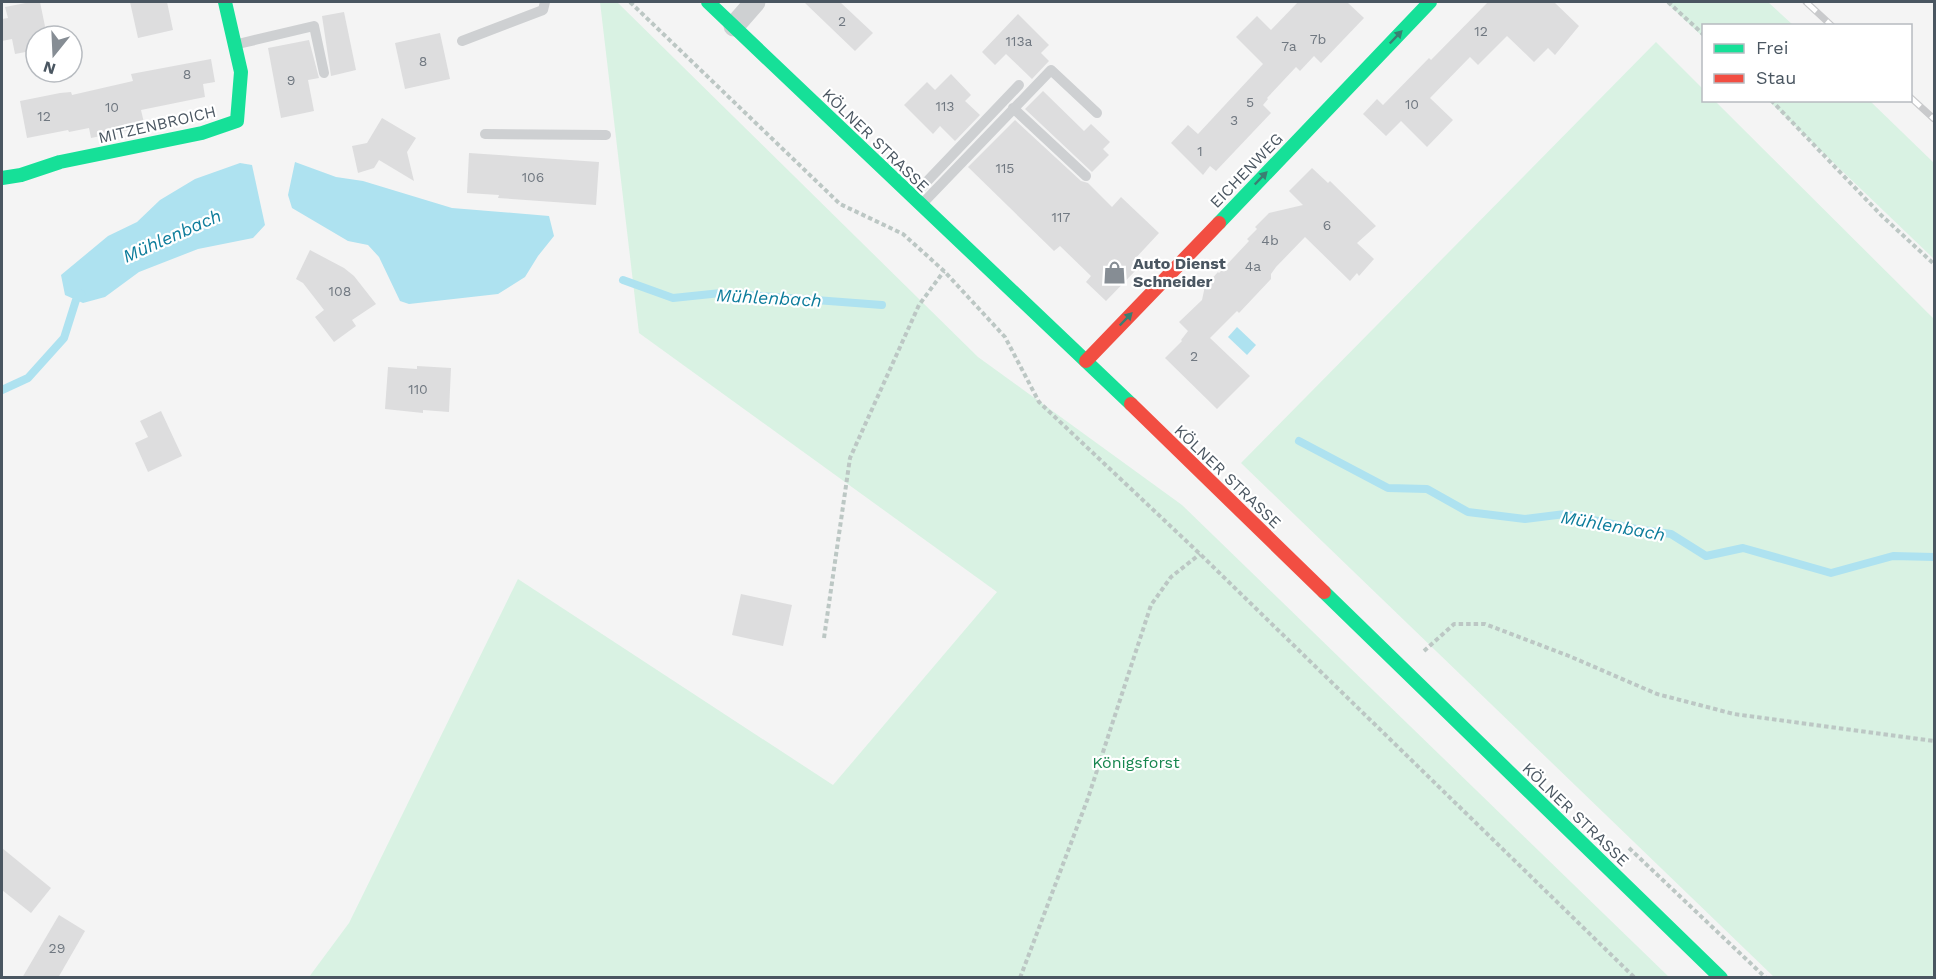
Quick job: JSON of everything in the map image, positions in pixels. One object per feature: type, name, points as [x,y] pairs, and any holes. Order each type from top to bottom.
[{"type":"main road","name":"MITZENBROICH","points":[[2,178],[21,175],[60,162],[202,134],[237,121],[241,72],[225,2]]},
{"type":"main road","name":"KÖLNER STRASSE","points":[[708,2],[964,248],[1086,361],[1721,978]]},
{"type":"main road","name":"EICHENWEG","points":[[1086,361],[1430,2]]},
{"type":"street","points":[[734,26],[755,2]]},
{"type":"lane","points":[[462,41],[543,10],[544,2]]},
{"type":"lane","points":[[235,45],[314,27],[324,73]]},
{"type":"lane","points":[[916,201],[1051,70],[1097,114]]},
{"type":"lane","points":[[916,201],[1019,85]]},
{"type":"lane","points":[[1014,108],[1086,176]]},
{"type":"lane","points":[[485,134],[606,135]]},
{"type":"path","points":[[630,2],[840,204],[903,234],[944,271],[1005,338],[1039,402],[1200,554],[1635,978]]},
{"type":"path","points":[[1668,2],[1702,33]]},
{"type":"path","points":[[1773,102],[1881,214],[1935,264]]},
{"type":"path","points":[[824,638],[850,458],[918,305],[964,248]]},
{"type":"path","points":[[1020,978],[1088,798],[1151,605],[1171,577],[1200,554]]},
{"type":"path","points":[[1424,651],[1454,624],[1485,624],[1569,656],[1658,694],[1679,700],[1734,714],[1935,741]]},
{"type":"green space","name":"Königsforst","points":[[600,2],[617,2],[978,357],[1182,505],[1669,977],[309,977],[349,923],[518,579],[833,785],[997,592],[639,333]]},
{"type":"green space","points":[[1666,2],[1768,2],[1792,24],[1702,24],[1702,36]]},
{"type":"green space","points":[[1656,42],[1702,88],[1702,102],[1716,102],[1934,319],[1934,977],[1774,977],[1241,463]]},
{"type":"green space","points":[[1770,102],[1871,102],[1934,163],[1934,259]]},
{"type":"water","points":[[295,162],[336,177],[363,181],[452,208],[549,216],[554,236],[525,277],[498,294],[409,304],[400,301],[379,257],[368,245],[348,241],[292,208],[288,195]]},
{"type":"water","points":[[240,163],[252,165],[265,225],[253,238],[198,249],[139,272],[105,297],[83,303],[65,295],[61,275],[108,236],[137,222],[160,200],[195,179]]},
{"type":"water","points":[[1237,327],[1256,345],[1247,355],[1228,337]]},
{"type":"building","points":[[40,2],[45,24],[24,24],[24,52],[15,54],[12,39],[2,41],[2,19],[8,18],[5,7]]},
{"type":"building","points":[[130,2],[167,2],[173,30],[138,38]]},
{"type":"building","points":[[804,2],[840,2],[873,33],[855,51]]},
{"type":"building","points":[[1298,2],[1347,2],[1364,18],[1321,63],[1314,56],[1300,71],[1296,67],[1263,105],[1271,113],[1216,171],[1210,166],[1203,175],[1171,143],[1188,125],[1198,134],[1263,64],[1236,37],[1257,16],[1271,30]]},
{"type":"building","points":[[1488,2],[1554,2],[1579,26],[1555,55],[1548,48],[1534,62],[1507,36],[1478,65],[1470,57],[1430,98],[1453,120],[1427,147],[1401,121],[1386,136],[1363,114],[1377,99],[1383,105]]},
{"type":"building","points":[[344,12],[356,70],[331,76],[322,16]]},
{"type":"building","points":[[1018,14],[1049,45],[1041,53],[1049,61],[1032,79],[1006,54],[995,65],[982,52]]},
{"type":"building","points":[[440,33],[450,79],[405,89],[395,43]]},
{"type":"building","points":[[309,40],[319,78],[308,80],[314,111],[281,118],[268,48]]},
{"type":"building","points":[[211,59],[215,82],[203,84],[205,97],[141,110],[145,127],[91,138],[89,128],[27,138],[20,101],[60,93],[71,92],[72,95],[133,81],[131,74]]},
{"type":"building","points":[[951,74],[971,95],[965,101],[980,115],[955,141],[940,126],[933,134],[904,105],[927,82],[935,90]]},
{"type":"building","points":[[1043,91],[1084,131],[1091,124],[1110,142],[1103,149],[1109,155],[1092,172],[1025,109]]},
{"type":"building","points":[[382,118],[416,138],[407,152],[414,181],[379,160],[374,168],[358,173],[352,146],[367,143]]},
{"type":"building","points":[[1015,120],[1081,181],[1088,183],[1112,207],[1121,197],[1159,233],[1132,262],[1138,268],[1106,301],[1086,282],[1091,276],[1060,246],[1054,251],[968,167]]},
{"type":"building","points":[[469,153],[599,162],[596,205],[498,198],[499,195],[467,193]]},
{"type":"building","points":[[1312,168],[1328,183],[1330,181],[1376,226],[1357,243],[1374,259],[1359,276],[1357,273],[1350,281],[1305,237],[1276,267],[1271,274],[1271,279],[1239,313],[1237,311],[1210,338],[1250,376],[1217,409],[1165,358],[1182,341],[1188,331],[1179,322],[1202,300],[1205,286],[1249,241],[1247,239],[1257,229],[1255,227],[1269,213],[1303,205],[1289,191]]},
{"type":"building","points":[[310,250],[344,268],[354,276],[376,304],[352,320],[356,326],[334,342],[315,317],[324,310],[303,283],[296,279]]},
{"type":"building","points":[[417,366],[451,368],[449,412],[423,410],[423,413],[385,409],[388,367],[417,369]]},
{"type":"building","points":[[161,411],[182,456],[148,472],[135,443],[148,437],[140,421]]},
{"type":"building","points":[[741,594],[792,605],[783,646],[732,635]]},
{"type":"building","points":[[2,848],[51,888],[31,913],[2,890]]},
{"type":"building","points":[[59,915],[85,931],[58,978],[22,978]]},
{"type":"waterway","name":"Mühlenbach","points":[[623,280],[673,298],[721,293],[882,305]]},
{"type":"waterway","name":"Mühlenbach","points":[[2,390],[28,378],[64,338],[76,300],[81,294]]},
{"type":"waterway","name":"Mühlenbach","points":[[1299,441],[1388,488],[1427,489],[1468,512],[1525,519],[1565,514],[1671,534],[1706,556],[1743,548],[1831,573],[1893,556],[1934,557]]},
{"type":"railway","points":[[1806,2],[1830,24]]},
{"type":"railway","points":[[1912,99],[1934,119]]},
{"type":"traffic: fast","points":[[2,178],[21,175],[60,162],[202,133],[237,121],[241,72],[225,2]]},
{"type":"traffic: fast","points":[[708,2],[1131,404]]},
{"type":"traffic: fast","points":[[1219,223],[1430,2]]},
{"type":"traffic: fast","points":[[1324,592],[1721,978]]},
{"type":"traffic: jam","points":[[1086,361],[1219,223]]},
{"type":"traffic: jam","points":[[1131,404],[1324,592]]},
{"type":"place","name":"Auto Dienst Schneider","points":[[1115,272]]}]
